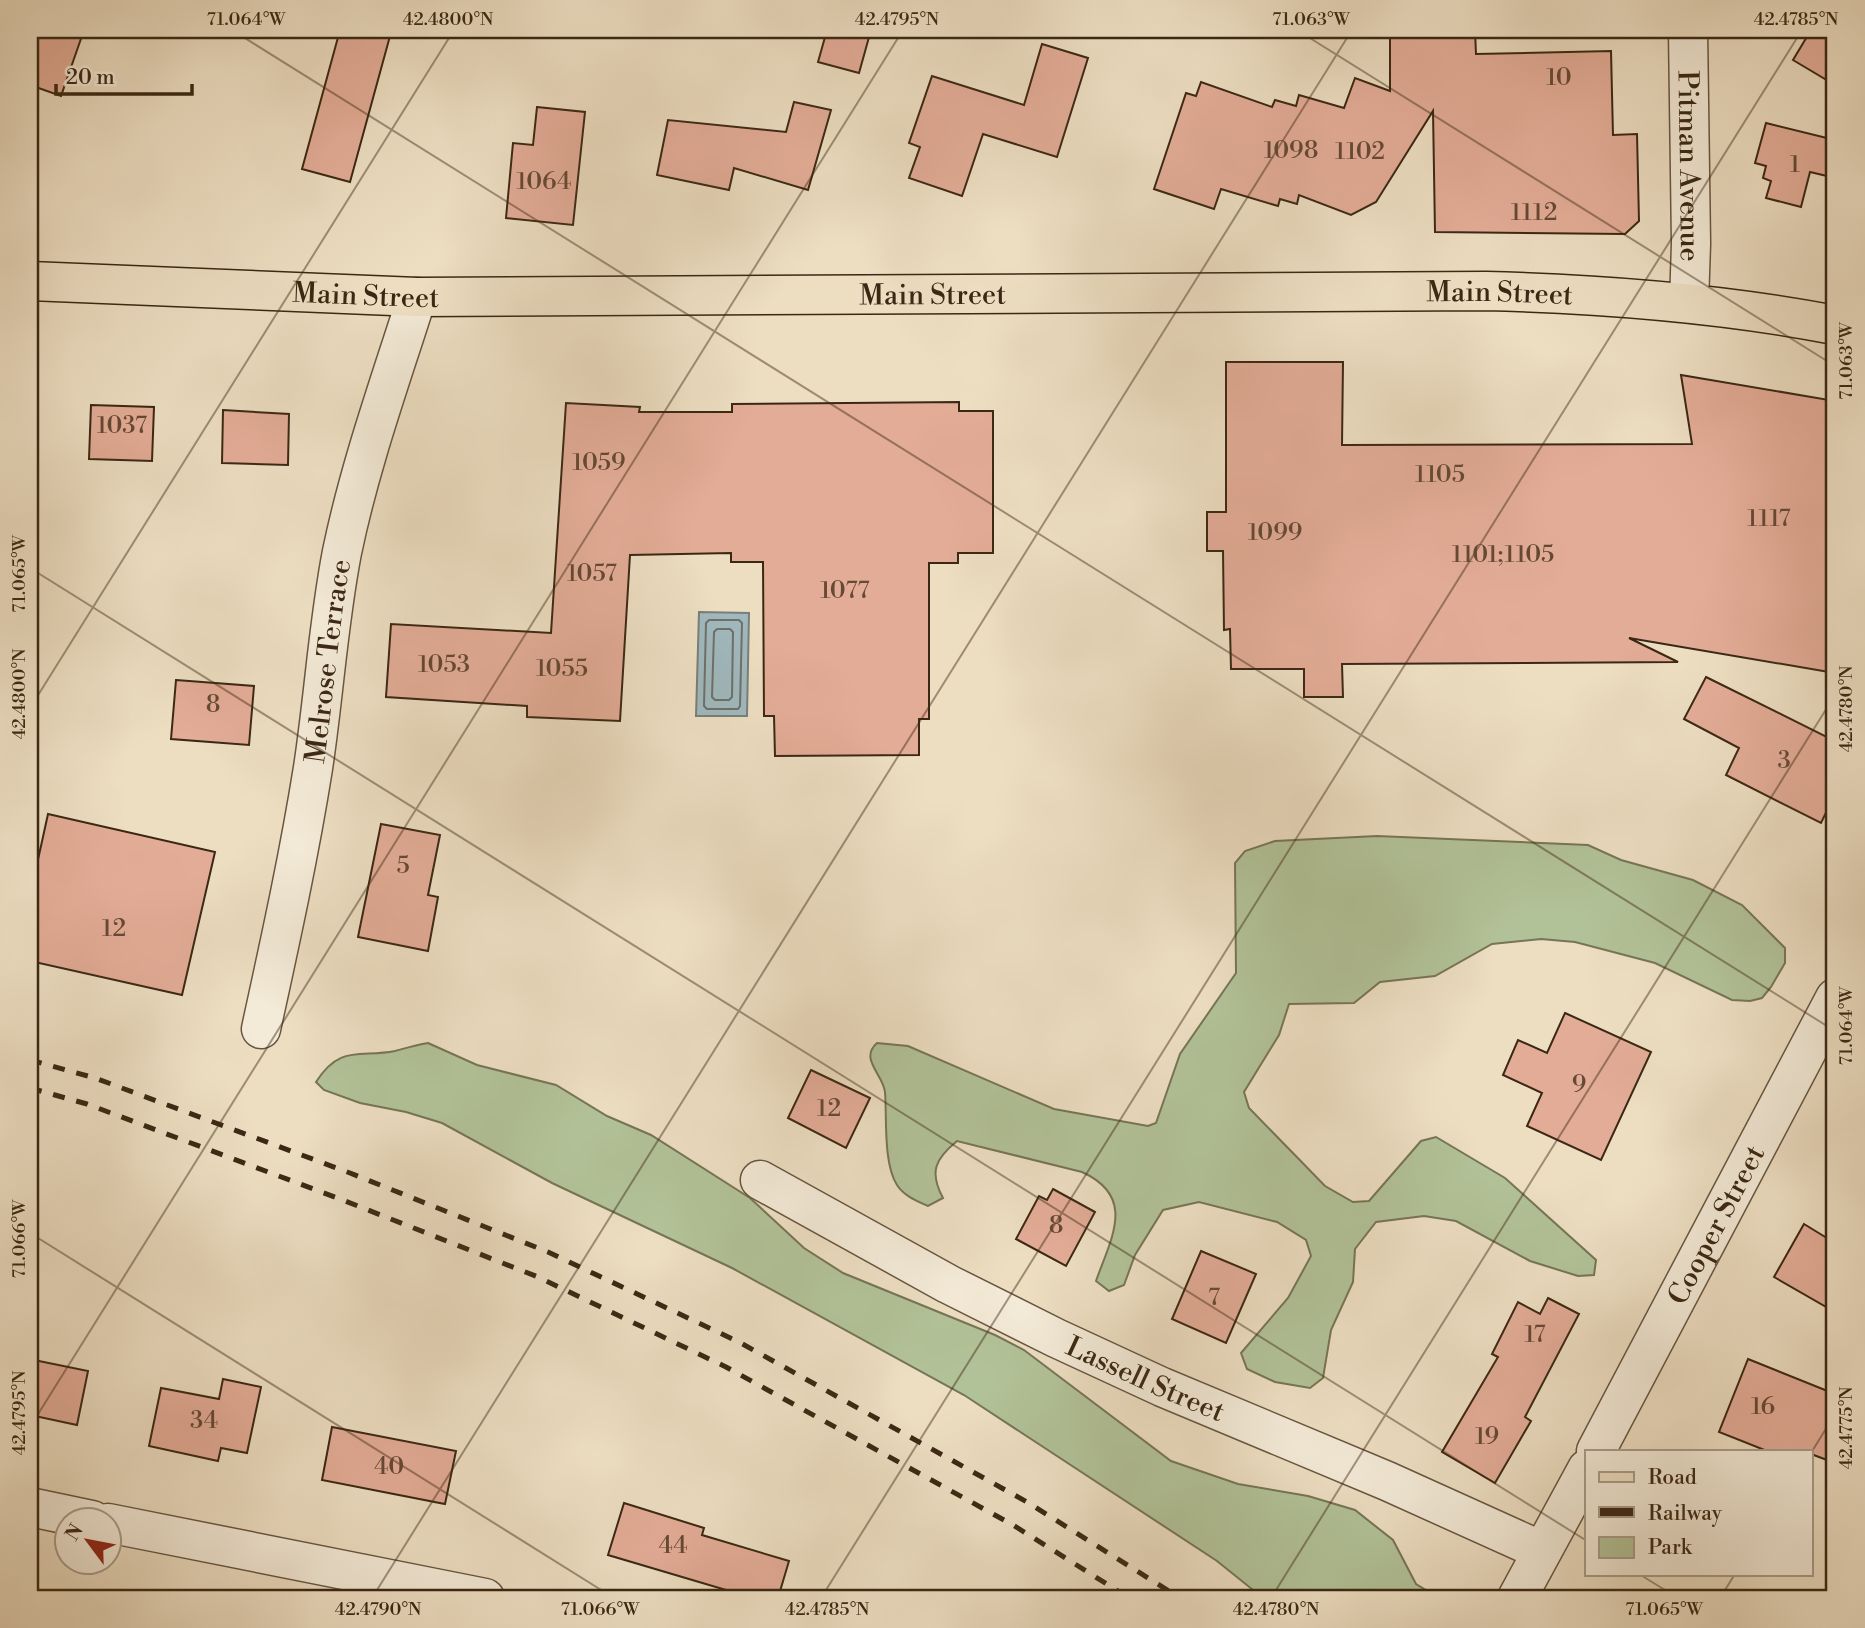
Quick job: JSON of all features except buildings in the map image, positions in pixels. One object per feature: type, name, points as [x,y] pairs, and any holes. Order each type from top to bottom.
[{"type":"main road","name":"Main Street","points":[[30,281],[417,297],[1486,291],[1579,293],[1689,303],[1835,325]]},
{"type":"street","name":"Pitman Avenue","points":[[1688,30],[1691,244],[1689,303]]},
{"type":"street","name":"Melrose Terrace","points":[[261,1029],[288,905],[310,780],[331,617],[343,551],[358,483],[417,297]]},
{"type":"street","name":"Cooper Street","points":[[1597,1450],[1835,998]]},
{"type":"street","name":"Lassell Street","points":[[760,1180],[948,1284],[1056,1338],[1162,1387],[1387,1481],[1542,1551]]},
{"type":"street","points":[[1517,1598],[1585,1473]]},
{"type":"street","points":[[30,1507],[52,1512]]},
{"type":"street","points":[[122,1526],[485,1598]]},
{"type":"green space","points":[[1377,836],[1588,845],[1621,860],[1693,880],[1742,905],[1785,948],[1785,963],[1771,987],[1762,998],[1750,1001],[1732,1000],[1655,963],[1575,942],[1541,939],[1492,944],[1435,976],[1380,982],[1354,1003],[1289,1004],[1279,1035],[1244,1092],[1249,1108],[1325,1186],[1353,1202],[1369,1201],[1421,1141],[1436,1137],[1505,1178],[1596,1260],[1594,1275],[1578,1276],[1530,1261],[1456,1221],[1424,1216],[1376,1222],[1355,1249],[1353,1282],[1331,1330],[1323,1378],[1310,1388],[1275,1382],[1247,1369],[1241,1353],[1288,1298],[1311,1256],[1306,1240],[1277,1222],[1199,1202],[1163,1210],[1135,1255],[1124,1285],[1109,1291],[1096,1281],[1113,1234],[1115,1206],[1110,1194],[1099,1182],[1082,1172],[957,1141],[939,1160],[935,1173],[943,1198],[928,1206],[907,1195],[897,1185],[886,1140],[885,1092],[870,1055],[877,1043],[908,1046],[1054,1109],[1148,1126],[1156,1123],[1180,1054],[1236,973],[1235,863],[1245,851],[1275,841]]},
{"type":"green space","points":[[428,1043],[477,1065],[556,1085],[607,1116],[651,1135],[750,1198],[804,1248],[843,1273],[995,1335],[1024,1350],[1171,1461],[1238,1484],[1308,1496],[1355,1510],[1393,1540],[1416,1584],[1439,1598],[1268,1598],[1253,1590],[1217,1561],[964,1395],[732,1268],[552,1183],[442,1123],[406,1112],[360,1103],[324,1090],[316,1082],[325,1070],[342,1057],[383,1053]]},
{"type":"water","points":[[699,612],[749,613],[747,716],[696,716]]},
{"type":"railway","points":[[30,1060],[95,1078],[350,1173],[548,1252],[739,1342],[1027,1502],[1180,1598]]},
{"type":"railway","points":[[30,1088],[87,1104],[538,1277],[726,1367],[1013,1525],[1129,1598]]}]
